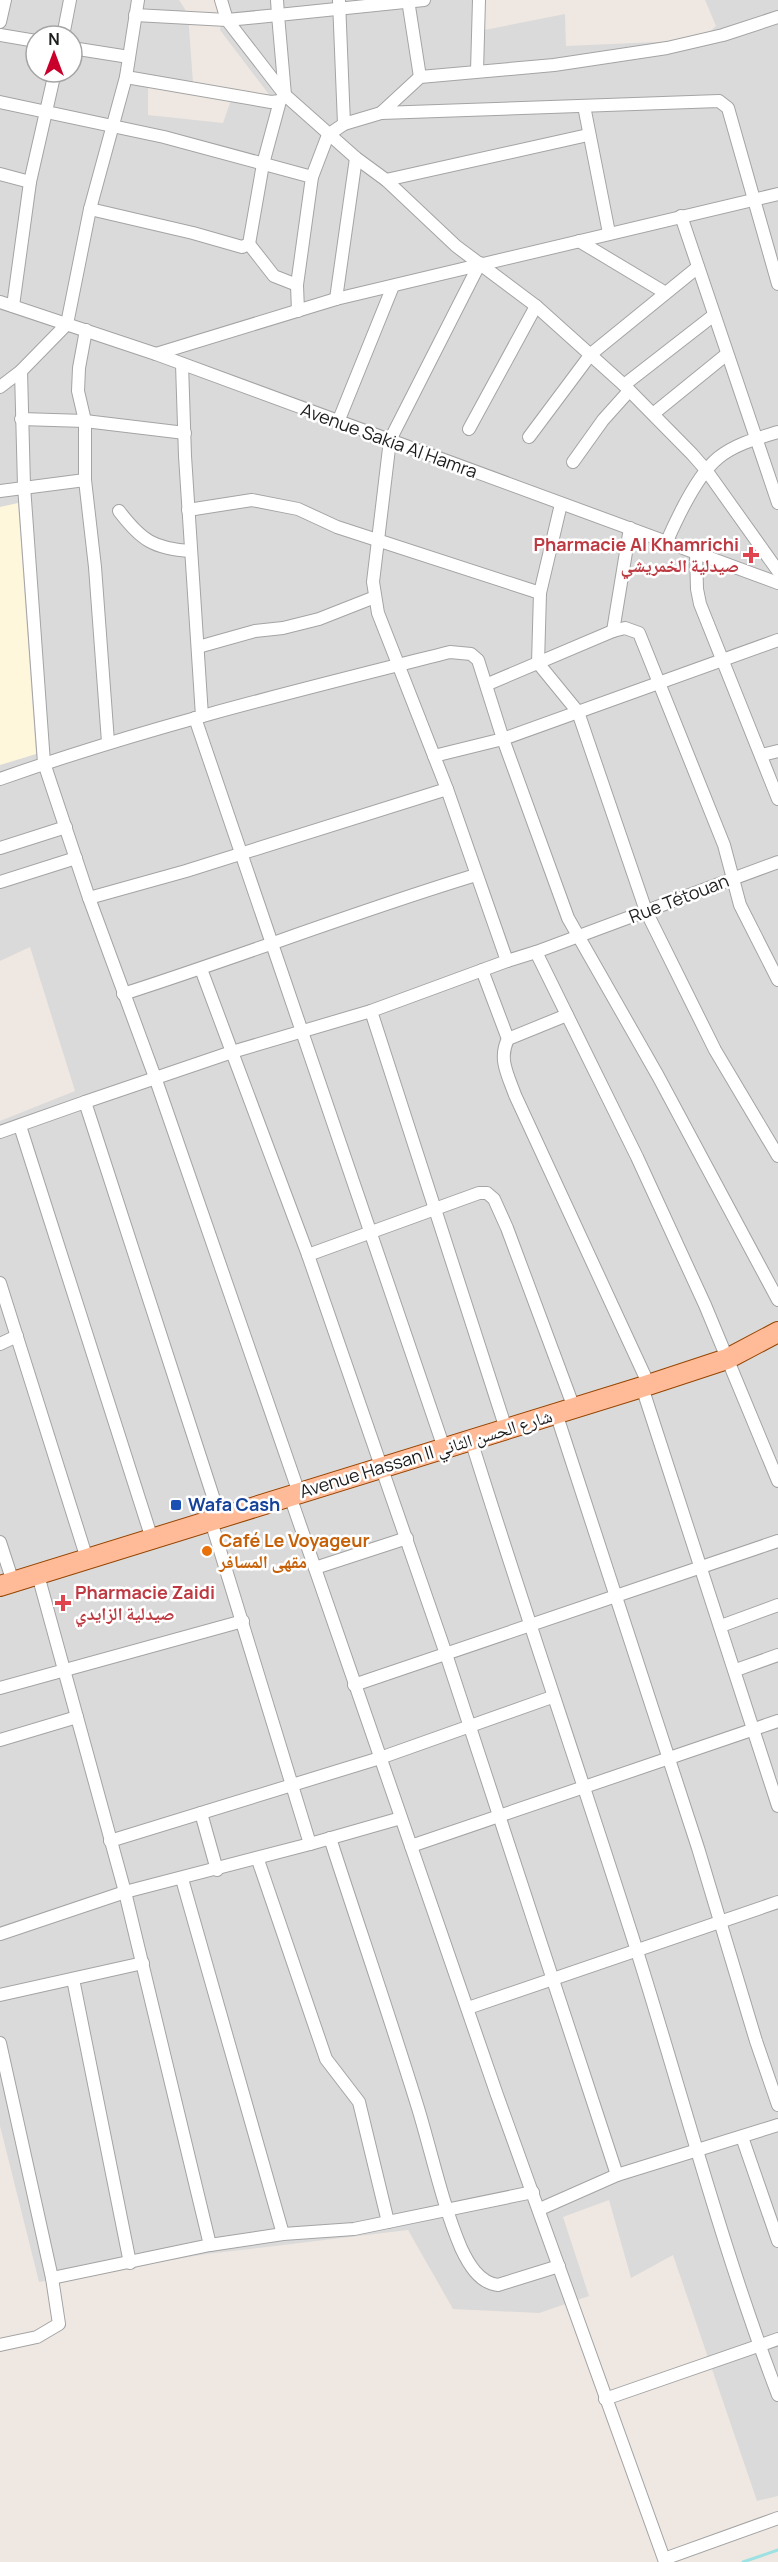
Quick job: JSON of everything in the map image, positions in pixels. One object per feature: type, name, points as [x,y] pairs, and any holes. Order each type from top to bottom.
[{"type":"main road","name":"Avenue Hassan II شارع الحسن الثاني","points":[[7,1584],[645,1386],[727,1359],[778,1332]]},
{"type":"street","points":[[0,22],[5,0]]},
{"type":"street","points":[[65,24],[70,0]]},
{"type":"street","points":[[0,387],[21,371],[68,324],[90,209],[126,77],[138,0]]},
{"type":"street","points":[[221,0],[227,20],[283,98],[386,180],[429,223],[536,306],[591,354],[706,470],[778,578]]},
{"type":"street","points":[[277,0],[283,98],[263,164],[249,244],[274,276],[297,285]]},
{"type":"street","points":[[135,15],[227,20],[278,15],[339,4],[424,0]]},
{"type":"street","points":[[477,70],[479,0]]},
{"type":"street","points":[[408,1],[420,77]]},
{"type":"street","points":[[339,4],[344,124]]},
{"type":"street","points":[[381,113],[420,77],[554,64],[667,48],[723,35],[778,17]]},
{"type":"street","points":[[0,35],[24,39]]},
{"type":"street","points":[[84,50],[129,57]]},
{"type":"street","points":[[126,77],[208,93],[271,102],[283,98]]},
{"type":"street","points":[[13,306],[30,182],[52,84]]},
{"type":"street","points":[[0,102],[112,126],[312,177]]},
{"type":"street","points":[[298,311],[297,285],[312,177],[328,135],[344,124],[381,113],[651,102],[682,104],[723,102],[728,108],[778,284]]},
{"type":"street","points":[[584,106],[609,233]]},
{"type":"street","points":[[386,180],[588,135]]},
{"type":"street","points":[[336,299],[356,158]]},
{"type":"street","points":[[0,174],[30,182]]},
{"type":"street","points":[[156,354],[336,299],[778,194]]},
{"type":"street","points":[[90,209],[242,247],[249,244]]},
{"type":"street","points":[[681,216],[778,503]]},
{"type":"street","points":[[579,241],[664,292]]},
{"type":"street","points":[[480,263],[390,440],[377,540],[375,597],[447,789],[507,961]]},
{"type":"street","points":[[529,437],[591,354],[664,292],[698,267]]},
{"type":"street","points":[[338,422],[393,286]]},
{"type":"street","name":"Avenue Sakia Al Hamra","points":[[0,302],[156,354],[696,553],[778,578]]},
{"type":"street","points":[[469,429],[536,306]]},
{"type":"street","points":[[573,462],[626,388],[714,315]]},
{"type":"street","points":[[86,330],[79,368],[78,392],[85,422],[85,480],[95,567],[108,742]]},
{"type":"street","points":[[652,414],[727,354]]},
{"type":"street","points":[[182,364],[188,510],[198,647],[199,717],[272,944],[444,1448]]},
{"type":"street","points":[[21,371],[24,486],[44,763],[89,898],[156,1080],[295,1495],[315,1568],[354,1685],[605,2399],[665,2560],[778,2518]]},
{"type":"street","points":[[21,419],[85,422],[185,433]]},
{"type":"street","points":[[667,541],[706,470],[729,451],[778,432]]},
{"type":"street","points":[[0,491],[24,486],[85,480]]},
{"type":"street","points":[[188,510],[252,500],[298,509],[337,527],[540,593]]},
{"type":"street","points":[[561,504],[540,593],[538,663],[578,712],[646,911],[715,1050],[778,1156]]},
{"type":"street","points":[[119,511],[135,533],[148,543],[174,550],[191,551]]},
{"type":"street","points":[[613,632],[630,528]]},
{"type":"street","points":[[696,553],[696,589],[778,799]]},
{"type":"street","points":[[198,647],[255,631],[283,628],[319,619],[375,597]]},
{"type":"street","points":[[488,684],[613,632],[625,628],[639,633],[724,845],[741,906],[778,980]]},
{"type":"street","points":[[434,756],[503,739],[778,640]]},
{"type":"street","points":[[0,779],[108,742],[199,717],[460,651],[471,654],[478,660],[488,684],[503,739],[568,918],[778,1300]]},
{"type":"street","points":[[762,755],[778,752]]},
{"type":"street","points":[[89,898],[447,789]]},
{"type":"street","points":[[0,848],[66,827]]},
{"type":"street","points":[[0,882],[76,858]]},
{"type":"street","name":"Rue Tétouan","points":[[0,1132],[232,1052],[371,1011],[507,961],[580,938],[778,862]]},
{"type":"street","points":[[123,994],[201,969],[389,901],[476,875]]},
{"type":"street","points":[[536,952],[637,1157],[727,1359],[778,1481]]},
{"type":"street","points":[[201,969],[308,1255],[407,1538],[617,2175]]},
{"type":"street","points":[[482,970],[508,1039]]},
{"type":"street","points":[[371,1011],[506,1429]]},
{"type":"street","points":[[567,1014],[508,1039],[502,1050],[503,1062],[515,1095],[645,1386],[700,1568],[736,1670],[778,1806]]},
{"type":"street","points":[[85,1102],[216,1519],[243,1621],[310,1844]]},
{"type":"street","points":[[20,1126],[152,1539]]},
{"type":"street","points":[[308,1255],[479,1193],[487,1193],[494,1198],[565,1411],[614,1597],[669,1758],[756,2041],[778,2105]]},
{"type":"street","points":[[0,1283],[87,1559]]},
{"type":"street","points":[[0,1344],[17,1336]]},
{"type":"street","points":[[471,1440],[552,1697],[636,1950],[696,2152],[759,2346],[778,2395]]},
{"type":"street","points":[[315,1568],[407,1538]]},
{"type":"street","points":[[354,1685],[531,1627],[778,1541]]},
{"type":"street","points":[[0,1542],[7,1584]]},
{"type":"street","points":[[38,1575],[125,1892],[210,2245]]},
{"type":"street","points":[[721,1626],[778,1605]]},
{"type":"street","points":[[0,1688],[243,1621]]},
{"type":"street","points":[[736,1670],[778,1655]]},
{"type":"street","points":[[110,1841],[380,1758],[552,1697]]},
{"type":"street","points":[[0,1740],[78,1717]]},
{"type":"street","points":[[411,1846],[778,1721]]},
{"type":"street","points":[[201,1814],[217,1870]]},
{"type":"street","points":[[0,1934],[125,1892],[258,1860],[401,1818]]},
{"type":"street","points":[[330,1838],[408,2075],[447,2209],[461,2247],[484,2281],[498,2285],[559,2265]]},
{"type":"street","points":[[258,1860],[326,2059],[358,2102],[388,2222]]},
{"type":"street","points":[[182,1879],[283,2234]]},
{"type":"street","points":[[468,2008],[778,1902]]},
{"type":"street","points":[[0,1995],[143,1964]]},
{"type":"street","points":[[73,1979],[130,2263]]},
{"type":"street","points":[[0,2043],[52,2278],[59,2324],[37,2337],[0,2345]]},
{"type":"street","points":[[540,2209],[617,2175],[778,2125]]},
{"type":"street","points":[[742,2137],[778,2241]]},
{"type":"street","points":[[52,2278],[210,2245],[283,2234],[354,2229],[533,2192]]},
{"type":"street","points":[[605,2399],[778,2339]]},
{"type":"shaded area","points":[[0,0],[179,0],[188,14],[193,83],[148,79],[148,115],[223,123],[232,97],[280,109],[220,30],[226,0],[483,0],[474,32],[565,14],[566,46],[701,40],[716,26],[705,0],[778,0],[778,2496],[757,2501],[673,2255],[631,2278],[609,2200],[563,2217],[589,2296],[539,2313],[453,2309],[408,2230],[207,2254],[39,2282],[0,2126],[0,1121],[75,1091],[30,947],[0,961]]},
{"type":"shaded area","points":[[18,503],[36,754],[0,765],[0,507]]},
{"type":"waterway","points":[[743,2562],[778,2550]]},
{"type":"place","name":"Pharmacie Al Khamrichi صيدلية الخمريشي","points":[[751,555]]},
{"type":"place","name":"Wafa Cash","points":[[176,1505]]},
{"type":"place","name":"Café Le Voyageur مقهى المسافر","points":[[207,1551]]},
{"type":"place","name":"Pharmacie Zaidi صيدلية الزايدي","points":[[63,1603]]}]
